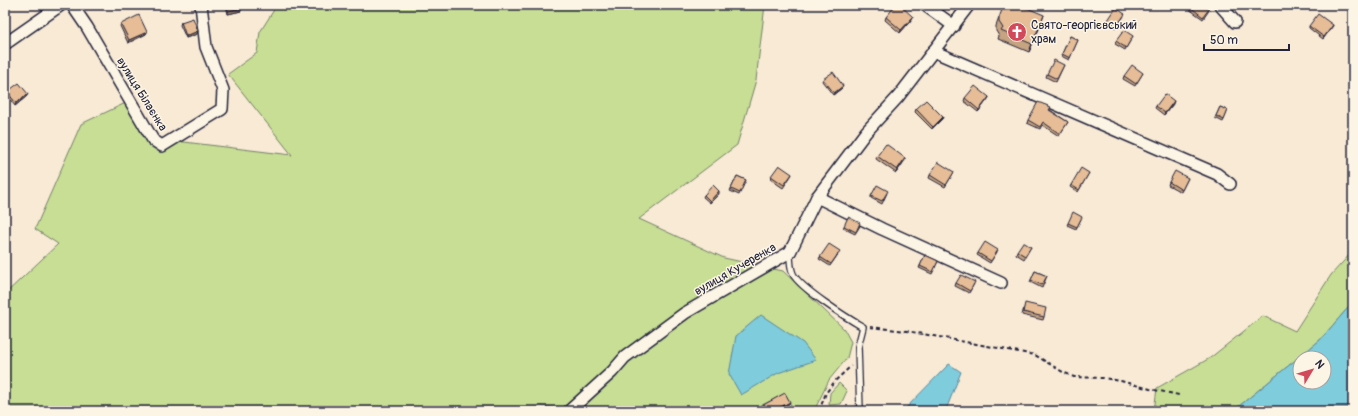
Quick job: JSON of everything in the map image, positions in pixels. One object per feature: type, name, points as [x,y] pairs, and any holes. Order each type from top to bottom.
[{"type":"street","points":[[5,44],[61,5]]},
{"type":"street","name":"вулиця Білаєнка","points":[[72,5],[153,140],[162,146],[222,110],[223,90],[206,47],[201,5]]},
{"type":"street","points":[[925,5],[954,26]]},
{"type":"street","name":"вулиця Кучеренка","points":[[569,411],[612,372],[625,357],[685,313],[790,252],[817,198],[866,132],[898,96],[969,5]]},
{"type":"street","points":[[1220,5],[1235,22]]},
{"type":"street","points":[[933,51],[1216,174],[1230,184]]},
{"type":"street","points":[[817,198],[1001,283]]},
{"type":"lane","points":[[790,252],[789,264],[794,276],[811,293],[833,307],[845,317],[863,326],[858,347],[860,411]]},
{"type":"path","points":[[863,326],[906,331],[1035,354],[1061,371],[1074,377],[1103,378],[1121,381],[1179,395]]},
{"type":"path","points":[[819,411],[826,393],[835,381],[859,358]]},
{"type":"green space","points":[[277,5],[765,5],[756,80],[737,145],[639,219],[724,258],[783,271],[844,329],[851,342],[847,358],[829,380],[814,411],[794,411],[785,394],[750,411],[564,411],[565,409],[540,406],[531,411],[5,411],[5,294],[58,244],[35,229],[81,124],[132,100],[159,139],[292,155],[228,74],[257,53],[260,32]]},
{"type":"green space","points":[[1353,251],[1353,302],[1320,340],[1308,350],[1292,350],[1292,363],[1233,411],[1154,411],[1157,388],[1210,358],[1263,316],[1295,331],[1331,275]]},
{"type":"green space","points":[[839,383],[847,391],[841,404],[829,405],[830,393]]},
{"type":"water","points":[[1353,302],[1353,411],[1233,411],[1292,363],[1292,390],[1332,390],[1332,350],[1308,350],[1320,340]]},
{"type":"water","points":[[761,315],[803,343],[816,360],[778,373],[741,395],[729,374],[736,336]]},
{"type":"water","points":[[949,364],[961,372],[947,407],[952,411],[903,411]]},
{"type":"building","points":[[227,5],[241,5],[242,8],[228,11]]},
{"type":"building","points":[[896,5],[900,5],[913,17],[901,30],[886,17]]},
{"type":"building","name":"Свято-георгієвський храм","points":[[1020,5],[1044,15],[1032,44],[1001,31],[1003,28],[999,22],[999,18],[1003,7]]},
{"type":"building","points":[[1203,5],[1209,9],[1203,17],[1189,6]]},
{"type":"building","points":[[1116,8],[1125,14],[1117,26],[1108,20]]},
{"type":"building","points":[[1318,14],[1333,25],[1324,37],[1309,26]]},
{"type":"building","points":[[139,15],[147,32],[129,40],[121,24]]},
{"type":"building","points":[[193,18],[198,31],[186,36],[181,22]]},
{"type":"building","points":[[1124,30],[1133,36],[1126,48],[1116,41]]},
{"type":"building","points":[[1070,36],[1078,40],[1070,58],[1062,54]]},
{"type":"building","points":[[1054,60],[1064,65],[1057,79],[1047,74]]},
{"type":"building","points":[[1132,65],[1143,73],[1136,84],[1124,76]]},
{"type":"building","points":[[833,72],[843,86],[834,93],[823,79]]},
{"type":"building","points":[[19,83],[28,94],[16,103],[7,92]]},
{"type":"building","points":[[975,86],[989,97],[979,110],[965,98]]},
{"type":"building","points":[[1165,94],[1174,101],[1165,113],[1156,106]]},
{"type":"building","points":[[926,100],[943,117],[933,127],[916,109]]},
{"type":"building","points":[[1038,102],[1051,107],[1049,110],[1068,122],[1060,134],[1043,122],[1040,127],[1028,120]]},
{"type":"building","points":[[1220,107],[1228,110],[1224,120],[1216,116]]},
{"type":"building","points":[[886,144],[905,158],[897,170],[877,156]]},
{"type":"building","points":[[938,162],[954,172],[946,185],[930,175]]},
{"type":"building","points":[[779,165],[792,174],[784,185],[771,176]]},
{"type":"building","points":[[1081,168],[1089,173],[1079,190],[1071,185]]},
{"type":"building","points":[[1175,171],[1188,178],[1182,190],[1169,182]]},
{"type":"building","points":[[737,176],[746,180],[740,193],[731,189]]},
{"type":"building","points":[[713,185],[719,191],[710,201],[704,195]]},
{"type":"building","points":[[877,185],[888,191],[882,201],[871,196]]},
{"type":"building","points":[[1073,212],[1082,217],[1077,227],[1068,223]]},
{"type":"building","points":[[848,217],[860,223],[856,232],[844,226]]},
{"type":"building","points":[[985,242],[998,250],[991,261],[978,253]]},
{"type":"building","points":[[1023,242],[1031,247],[1025,256],[1017,251]]},
{"type":"building","points":[[829,244],[840,251],[831,264],[820,257]]},
{"type":"building","points":[[925,255],[938,261],[933,272],[920,266]]},
{"type":"building","points":[[1035,271],[1047,276],[1042,285],[1031,280]]},
{"type":"building","points":[[961,275],[975,282],[970,291],[956,283]]},
{"type":"building","points":[[1025,303],[1046,308],[1044,317],[1023,312]]},
{"type":"building","points":[[785,393],[790,402],[773,411],[757,411],[756,409]]},
{"type":"place","name":"Свято-георгієвський храм","points":[[1017,32]]}]
